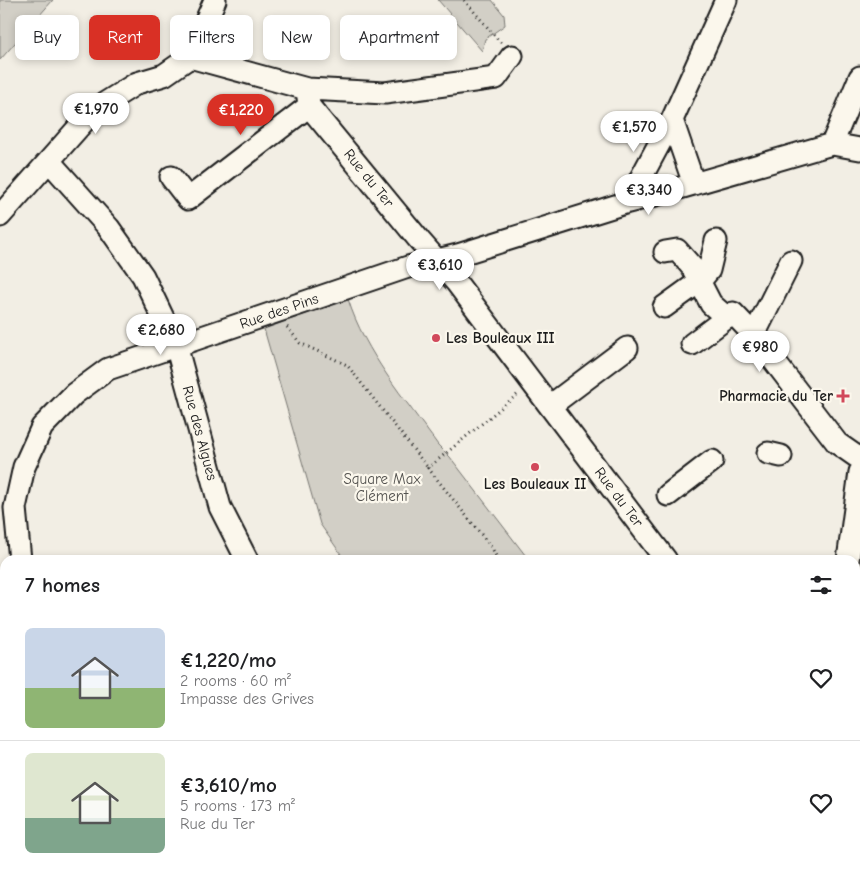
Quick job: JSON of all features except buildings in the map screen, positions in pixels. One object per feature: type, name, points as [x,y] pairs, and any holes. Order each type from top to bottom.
[{"type":"street","points":[[208,15],[215,0]]},
{"type":"street","points":[[628,202],[672,120],[726,0]]},
{"type":"street","points":[[199,60],[308,97],[385,93],[496,78],[512,56]]},
{"type":"street","points":[[0,216],[94,110],[137,84],[164,75],[186,60]]},
{"type":"street","points":[[860,77],[832,144],[860,149]]},
{"type":"street","points":[[171,177],[188,199],[308,97]]},
{"type":"street","name":"Rue du Ter","points":[[308,97],[420,241],[462,290],[662,555]]},
{"type":"street","points":[[672,120],[694,184]]},
{"type":"street","name":"Rue des Pins","points":[[20,555],[15,508],[24,467],[42,426],[74,394],[108,369],[408,267],[832,144]]},
{"type":"street","name":"Rue des Algues","points":[[49,161],[109,228],[143,276],[176,345],[220,507],[244,555]]},
{"type":"street","points":[[664,307],[700,281],[709,270],[716,240]]},
{"type":"street","points":[[665,252],[677,250],[692,266],[712,304],[727,318]]},
{"type":"street","points":[[754,335],[791,261]]},
{"type":"street","points":[[692,344],[733,313],[754,335],[837,443],[860,459]]},
{"type":"street","points":[[550,406],[627,348]]},
{"type":"street","points":[[668,495],[712,460]]},
{"type":"street","points":[[849,555],[860,472]]},
{"type":"path","points":[[464,0],[512,56]]},
{"type":"path","points":[[275,312],[300,343],[347,365],[492,548],[496,555]]},
{"type":"path","points":[[428,468],[532,383]]},
{"type":"green space","points":[[0,0],[53,0],[40,15],[15,15],[15,43],[0,60]]},
{"type":"green space","points":[[438,0],[492,0],[504,15],[505,25],[485,39],[482,51],[457,22],[457,15],[451,15]]},
{"type":"green space","name":"Square Max Clément","points":[[348,299],[355,319],[387,375],[438,445],[450,457],[525,555],[342,555],[320,524],[264,329]]},
{"type":"place","name":"Les Bouleaux III","points":[[436,338]]},
{"type":"place","name":"Pharmacie du Ter","points":[[843,396]]},
{"type":"place","name":"Les Bouleaux II","points":[[535,467]]}]
